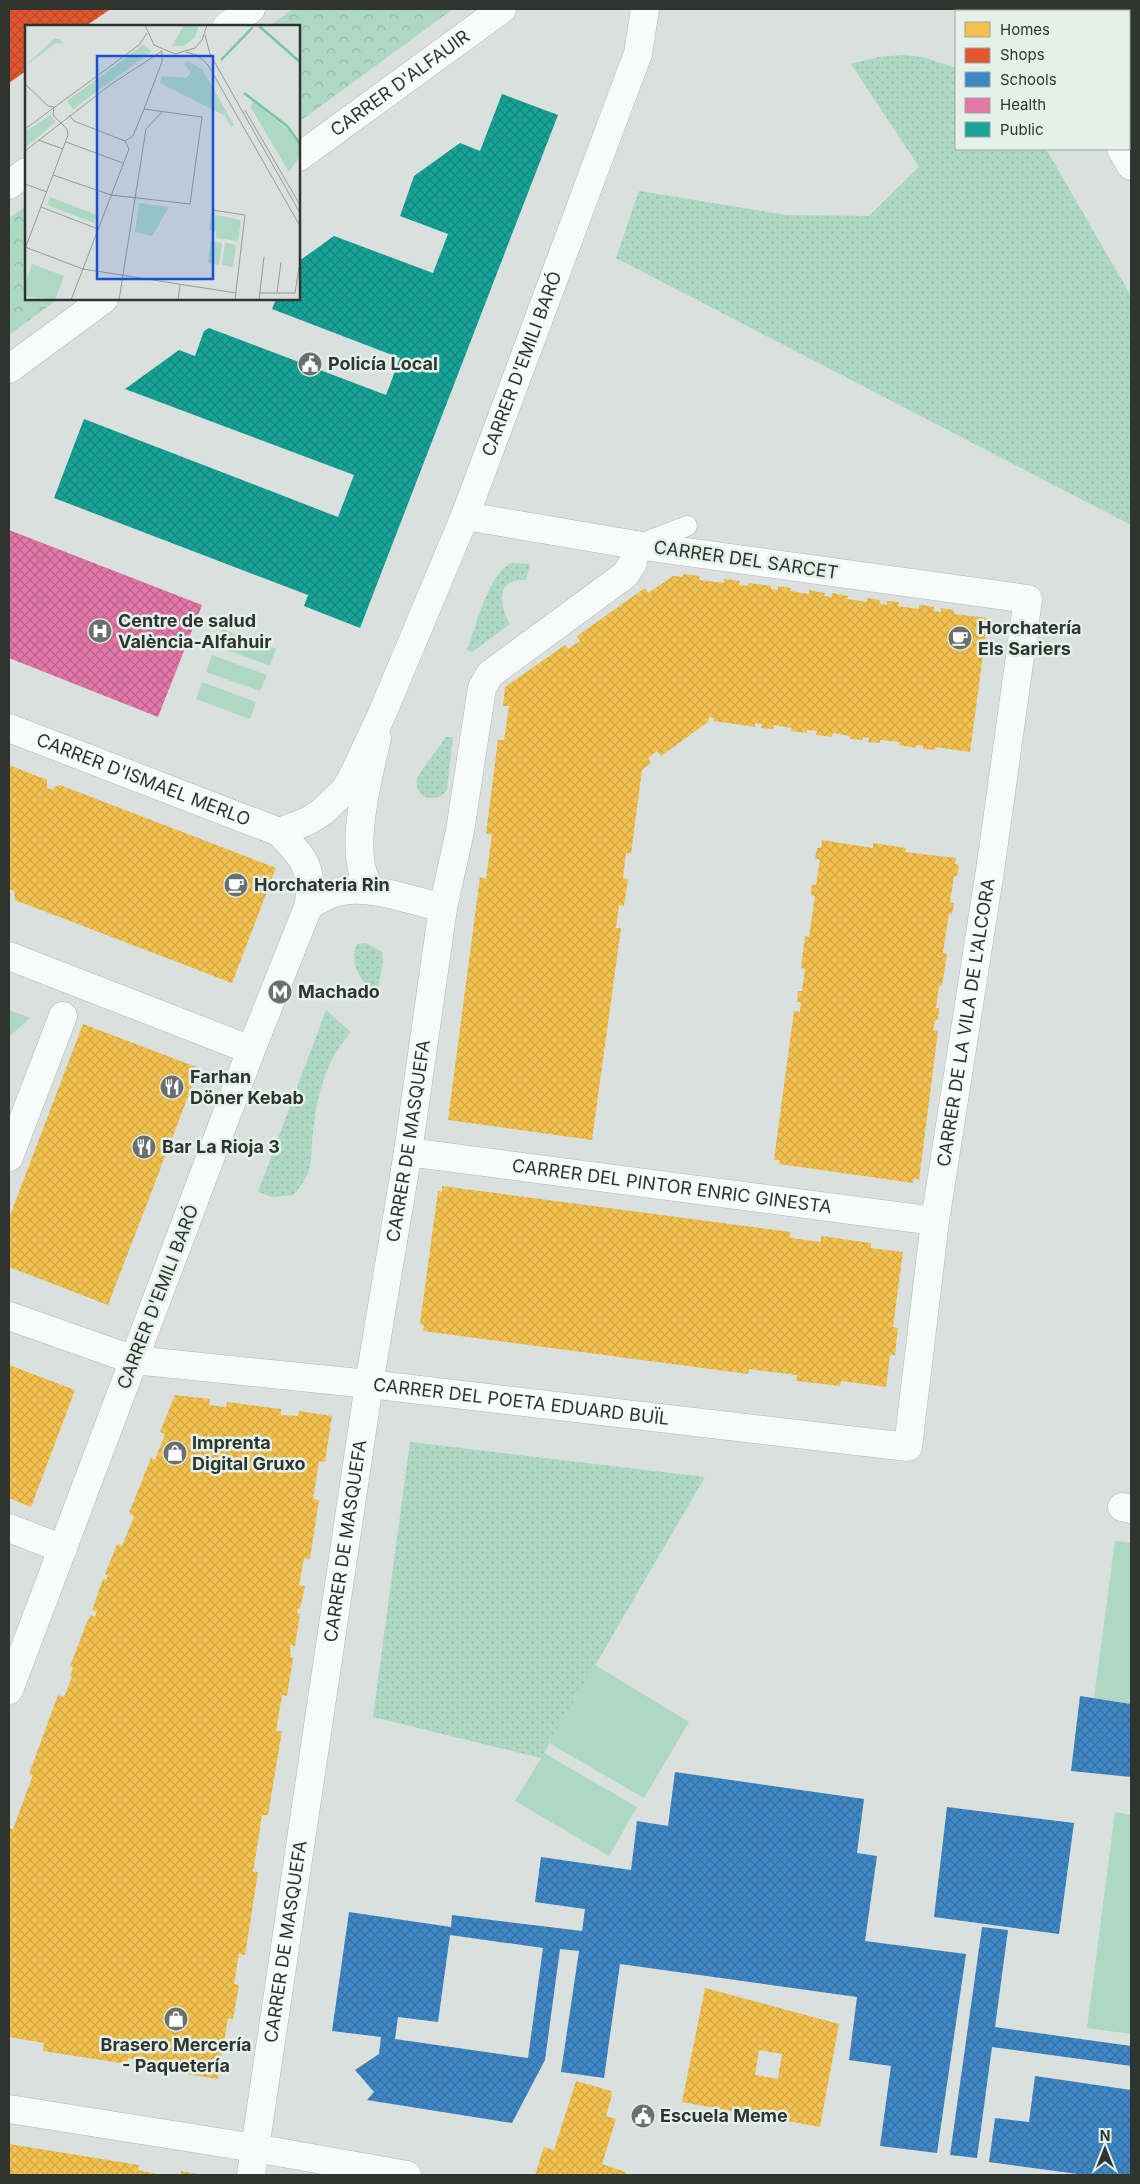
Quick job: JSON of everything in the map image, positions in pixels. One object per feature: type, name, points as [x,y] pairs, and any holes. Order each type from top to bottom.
[{"type":"street","points":[[228,25],[251,9]]},
{"type":"street","name":"CARRER D'ALFAUIR","points":[[300,156],[502,9]]},
{"type":"street","name":"CARRER D'EMILI BARÓ","points":[[9,1690],[251,1050],[309,905],[311,885],[309,870],[301,854],[279,832],[308,821],[322,812],[344,791],[382,714],[464,516],[638,54],[645,9]]},
{"type":"street","points":[[1122,150],[1131,166]]},
{"type":"street","points":[[9,185],[25,173]]},
{"type":"street","points":[[9,369],[103,300]]},
{"type":"street","name":"CARRER DEL SARCET","points":[[464,516],[636,545],[1028,599]]},
{"type":"street","name":"CARRER DE MASQUEFA","points":[[251,2175],[370,1384],[408,1152],[443,908],[460,831],[482,688],[490,674],[625,575],[633,563],[636,545]]},
{"type":"street","name":"CARRER DE LA VILA DE L'ALCORA","points":[[908,1447],[935,1221],[991,864],[1028,599]]},
{"type":"street","name":"CARRER D'EMILI BARÓ","points":[[373,891],[362,873],[358,850],[364,799],[382,714]]},
{"type":"street","name":"CARRER D'ISMAEL MERLO","points":[[9,728],[279,832]]},
{"type":"street","points":[[309,905],[335,892],[373,891],[443,908]]},
{"type":"street","points":[[9,956],[251,1050]]},
{"type":"street","points":[[9,1156],[63,1016]]},
{"type":"street","name":"CARRER DEL PINTOR ENRIC GINESTA","points":[[408,1152],[935,1221]]},
{"type":"street","name":"CARRER DEL POETA EDUARD BUÏL","points":[[9,1316],[134,1360],[370,1384],[908,1447]]},
{"type":"street","points":[[9,1528],[63,1549]]},
{"type":"street","points":[[9,2109],[256,2148],[407,2175]]},
{"type":"lane","points":[[636,545],[687,526]]},
{"type":"green space","points":[[293,9],[453,9],[300,121],[300,25],[270,25]]},
{"type":"green space","points":[[903,55],[923,57],[955,68],[955,150],[1047,150],[1131,296],[1131,525],[616,258],[639,191],[787,215],[869,216],[919,167],[851,64],[878,57]]},
{"type":"green space","points":[[25,207],[25,300],[57,300],[9,335],[9,218]]},
{"type":"green space","points":[[511,563],[530,564],[526,580],[509,583],[504,588],[502,594],[506,617],[510,624],[472,652],[467,650],[489,590],[495,579]]},
{"type":"green space","points":[[222,629],[276,649],[270,666],[216,646]]},
{"type":"green space","points":[[212,655],[267,675],[260,691],[206,672]]},
{"type":"green space","points":[[202,682],[256,702],[250,719],[196,699]]},
{"type":"green space","points":[[446,737],[453,737],[447,790],[435,798],[429,798],[420,792],[417,782],[422,770]]},
{"type":"green space","points":[[366,943],[382,952],[383,961],[377,996],[362,979],[355,966],[354,951],[357,944]]},
{"type":"green space","points":[[9,1010],[30,1018],[9,1037]]},
{"type":"green space","points":[[326,1010],[351,1032],[330,1064],[321,1087],[316,1111],[311,1162],[306,1178],[293,1195],[272,1197],[258,1192]]},
{"type":"green space","points":[[410,1442],[705,1477],[541,1758],[373,1717]]},
{"type":"green space","points":[[1115,1541],[1131,1543],[1131,1704],[1094,1698]]},
{"type":"green space","points":[[595,1665],[689,1722],[644,1798],[549,1743]]},
{"type":"green space","points":[[544,1753],[637,1807],[609,1856],[515,1801]]},
{"type":"green space","points":[[1115,1812],[1131,1815],[1131,2034],[1087,2028]]},
{"type":"building: Homes","points":[[683,574],[700,576],[699,580],[724,583],[724,579],[740,581],[739,585],[748,586],[748,583],[771,586],[771,589],[778,590],[778,586],[791,588],[790,591],[809,594],[809,590],[825,593],[824,596],[832,597],[832,593],[848,596],[847,599],[867,602],[867,598],[880,600],[879,603],[887,605],[887,601],[899,602],[898,606],[919,609],[919,605],[922,605],[934,607],[934,611],[941,612],[941,608],[954,610],[954,614],[988,618],[970,752],[935,747],[935,750],[923,749],[923,746],[916,745],[916,748],[899,745],[900,742],[880,740],[880,743],[868,742],[869,738],[863,737],[863,740],[850,739],[850,736],[833,733],[832,737],[816,735],[817,731],[807,730],[807,733],[791,731],[792,728],[774,725],[773,729],[761,728],[762,724],[755,723],[755,727],[713,721],[714,718],[709,717],[708,722],[661,756],[657,751],[648,758],[651,763],[642,770],[631,854],[626,853],[623,878],[628,879],[624,906],[619,905],[616,928],[621,928],[592,1140],[448,1120],[480,877],[486,879],[492,834],[486,834],[498,740],[504,740],[509,706],[503,706],[505,687],[565,645],[568,649],[580,641],[577,636],[645,588],[648,593],[673,576],[683,577]]},
{"type":"building: Homes","points":[[9,765],[47,780],[47,788],[53,790],[54,787],[60,785],[276,868],[232,983],[15,900],[14,891],[9,889]]},
{"type":"building: Homes","points":[[822,840],[873,848],[873,843],[906,848],[905,852],[956,858],[955,864],[959,865],[957,876],[954,876],[950,902],[954,903],[952,914],[949,913],[943,953],[947,954],[936,1008],[939,1008],[938,1020],[935,1020],[933,1030],[938,1031],[919,1180],[914,1178],[913,1183],[779,1164],[780,1160],[774,1160],[794,1011],[800,1012],[801,1002],[797,1002],[798,991],[802,991],[805,969],[801,968],[805,936],[809,937],[815,896],[811,895],[812,884],[816,885],[820,859],[815,859],[817,848],[821,848]]},
{"type":"building: Homes","points":[[83,1024],[199,1068],[108,1305],[9,1267],[9,1218]]},
{"type":"building: Homes","points":[[442,1186],[791,1232],[790,1238],[821,1242],[821,1236],[871,1243],[871,1248],[903,1252],[893,1327],[898,1328],[895,1355],[890,1355],[886,1387],[841,1381],[840,1386],[796,1381],[797,1375],[749,1369],[748,1374],[423,1331],[424,1325],[420,1324],[438,1191],[442,1192]]},
{"type":"building: Homes","points":[[9,1365],[75,1390],[31,1507],[9,1498]]},
{"type":"building: Homes","points":[[175,1395],[210,1399],[209,1405],[226,1407],[227,1402],[281,1409],[281,1415],[298,1416],[299,1411],[332,1416],[325,1462],[319,1461],[313,1499],[319,1500],[310,1559],[304,1558],[299,1585],[305,1586],[300,1609],[298,1608],[297,1613],[300,1614],[295,1646],[290,1645],[291,1658],[293,1658],[287,1696],[282,1695],[276,1731],[282,1731],[268,1815],[262,1815],[253,1872],[258,1872],[245,1955],[239,1954],[234,1984],[239,1985],[233,2019],[228,2018],[218,2079],[154,2069],[154,2063],[128,2058],[127,2064],[43,2051],[44,2043],[9,2037],[9,1828],[13,1829],[33,1775],[29,1774],[58,1695],[64,1697],[72,1677],[70,1676],[73,1667],[70,1666],[87,1622],[91,1615],[95,1617],[97,1611],[92,1610],[103,1579],[106,1580],[108,1575],[105,1574],[117,1544],[122,1546],[131,1524],[134,1516],[129,1513],[151,1458],[155,1460],[165,1434],[160,1432]]},
{"type":"building: Homes","points":[[705,1988],[839,2024],[820,2127],[682,2102]],"holes":[[[759,2050],[782,2054],[778,2079],[755,2075]]]},
{"type":"building: Homes","points":[[576,2081],[611,2091],[612,2095],[606,2116],[616,2119],[602,2164],[626,2172],[625,2175],[535,2175],[544,2147],[554,2150]]},
{"type":"building: Homes","points":[[9,2144],[139,2165],[138,2170],[161,2175],[9,2175]]},
{"type":"building: Homes","points":[[181,2171],[197,2174],[181,2175]]},
{"type":"building: Shops","points":[[9,9],[109,10],[87,25],[25,25],[25,72],[9,83]]},
{"type":"building: Schools","points":[[1080,1696],[1131,1704],[1131,1777],[1071,1771]]},
{"type":"building: Schools","points":[[675,1772],[864,1799],[857,1853],[877,1856],[865,1941],[966,1954],[937,2153],[880,2146],[891,2066],[849,2060],[857,1997],[620,1964],[604,2078],[561,2072],[579,1951],[560,1949],[545,2060],[512,2123],[367,2100],[374,2092],[355,2070],[379,2054],[381,2037],[332,2031],[349,1912],[451,1927],[452,1915],[582,1931],[585,1909],[535,1902],[541,1857],[631,1870],[637,1821],[668,1826]],"holes":[[[450,1935],[543,1948],[528,2058],[395,2039],[398,2017],[438,2022]]]},
{"type":"building: Schools","points":[[947,1807],[1074,1823],[1059,1934],[934,1917]]},
{"type":"building: Schools","points":[[982,1927],[1008,1930],[995,2027],[1131,2046],[1131,2066],[992,2047],[977,2158],[950,2155]]},
{"type":"building: Schools","points":[[1035,2076],[1131,2090],[1131,2175],[1085,2175],[989,2162],[995,2118],[1029,2122]]},
{"type":"building: Health","name":"Centre de salud València-Alfahuir","points":[[9,530],[202,605],[158,717],[9,658]]},
{"type":"building: Public","points":[[502,94],[558,115],[360,628],[304,606],[308,595],[54,498],[84,419],[338,517],[354,475],[125,389],[179,350],[195,356],[204,331],[209,328],[386,395],[400,358],[272,309],[276,300],[300,300],[300,260],[334,236],[433,273],[448,234],[400,216],[414,176],[460,143],[480,151]]},
{"type":"place","name":"Policía Local","points":[[310,364]]},
{"type":"place","name":"Centre de salud València-Alfahuir","points":[[100,631]]},
{"type":"place","name":"Horchatería Els Sariers","points":[[960,638]]},
{"type":"place","name":"Horchateria Rin","points":[[236,885]]},
{"type":"place","name":"Machado","points":[[280,992]]},
{"type":"place","name":"Farhan Döner Kebab","points":[[172,1087]]},
{"type":"place","name":"Bar La Rioja 3","points":[[144,1147]]},
{"type":"place","name":"Imprenta Digital Gruxo","points":[[175,1453]]},
{"type":"place","name":"Brasero Mercería - Paquetería","points":[[176,2019]]},
{"type":"place","name":"Escuela Meme","points":[[643,2116]]}]
